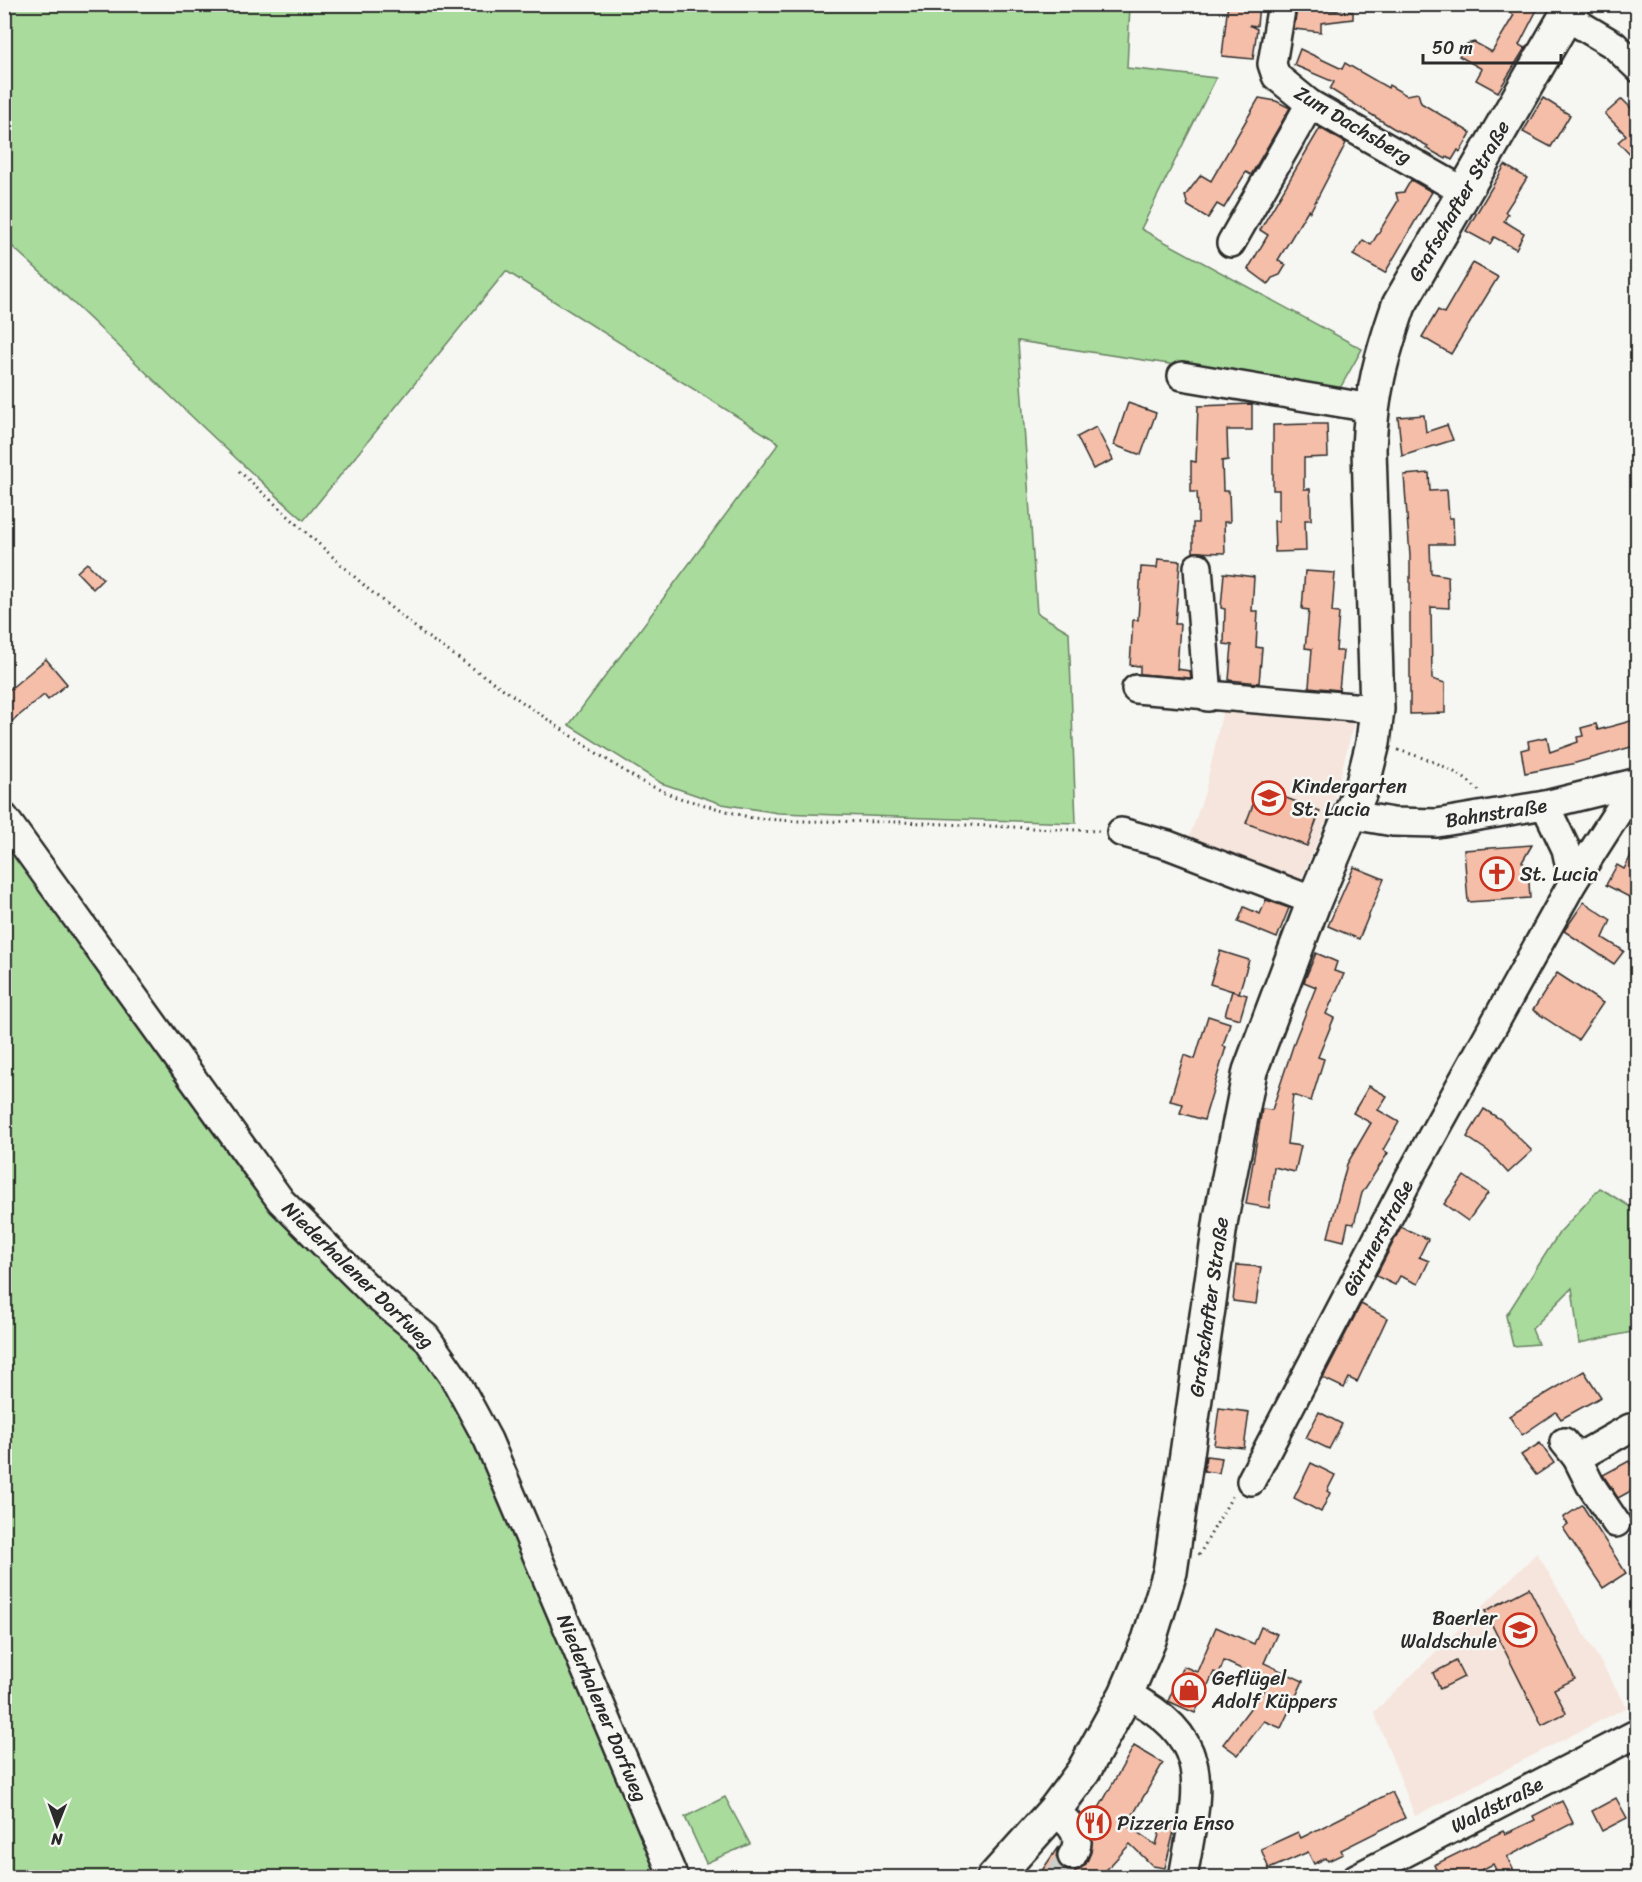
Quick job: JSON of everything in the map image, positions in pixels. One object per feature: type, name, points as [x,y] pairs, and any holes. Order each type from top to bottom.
[{"type":"main road","name":"Grafschafter Straße","points":[[998,1876],[1054,1811],[1083,1772],[1126,1694],[1149,1640],[1170,1572],[1221,1218],[1250,1071],[1314,902],[1352,815],[1373,743],[1377,709],[1369,448],[1371,408],[1380,358],[1399,305],[1463,191],[1570,10]]},
{"type":"street","name":"Zum Dachsberg","points":[[1282,4],[1272,64],[1276,76],[1310,104],[1463,191]]},
{"type":"street","points":[[1570,10],[1614,45],[1638,68]]},
{"type":"street","points":[[1231,243],[1310,104]]},
{"type":"street","points":[[1182,376],[1371,408]]},
{"type":"street","points":[[1198,567],[1208,697]]},
{"type":"street","points":[[1136,689],[1208,697],[1377,709]]},
{"type":"street","name":"Bahnstraße","points":[[1352,815],[1393,822],[1437,823],[1500,814],[1631,785]]},
{"type":"street","name":"Gärtnerstraße","points":[[1251,1480],[1410,1176],[1573,882],[1623,804],[1631,785]]},
{"type":"street","points":[[1545,805],[1566,849],[1573,882]]},
{"type":"street","name":"Niederhalener Dorfweg","points":[[4,817],[281,1201],[376,1296],[426,1337],[455,1379],[488,1440],[674,1878]]},
{"type":"street","points":[[1121,832],[1168,844],[1314,902]]},
{"type":"street","points":[[1616,1523],[1571,1450],[1630,1428],[1638,1428]]},
{"type":"street","points":[[1126,1694],[1145,1703],[1173,1729],[1189,1746],[1196,1768],[1197,1791],[1183,1878]]},
{"type":"street","name":"Waldstraße","points":[[1356,1878],[1638,1733]]},
{"type":"street","points":[[1054,1811],[1070,1823],[1077,1835],[1078,1847],[1072,1856]]},
{"type":"path","points":[[239,471],[368,589],[426,636],[598,754],[640,781],[676,797],[752,818],[1121,832]]},
{"type":"path","points":[[1373,743],[1431,760],[1469,780],[1500,814]]},
{"type":"path","points":[[1170,1572],[1181,1574],[1191,1567],[1212,1535],[1239,1485],[1251,1480]]},
{"type":"shaded area","name":"Kindergarten St. Lucia","points":[[1224,705],[1356,715],[1333,804],[1298,887],[1187,844],[1205,792]]},
{"type":"shaded area","name":"Baerler Waldschule","points":[[1537,1553],[1627,1707],[1415,1816],[1374,1712]]},
{"type":"green space","points":[[5,5],[1130,5],[1127,68],[1216,78],[1141,229],[1362,349],[1339,390],[1018,341],[1037,613],[1069,632],[1076,823],[778,813],[722,804],[661,783],[569,725],[779,443],[506,271],[304,520],[5,240]]},
{"type":"green space","points":[[4,834],[276,1210],[423,1347],[479,1442],[665,1877],[5,1877]]},
{"type":"green space","points":[[1600,1188],[1637,1211],[1637,1331],[1579,1343],[1572,1288],[1532,1329],[1538,1344],[1513,1346],[1506,1316],[1559,1233]]},
{"type":"green space","points":[[725,1797],[750,1844],[706,1863],[685,1817]]},
{"type":"building","points":[[1228,4],[1259,4],[1257,26],[1249,25],[1257,29],[1253,59],[1222,56]]},
{"type":"building","points":[[1492,4],[1540,4],[1519,45],[1525,48],[1498,92],[1476,80],[1482,69],[1459,56],[1467,44],[1474,42],[1492,52],[1514,15]]},
{"type":"building","points":[[1297,8],[1353,12],[1353,19],[1321,23],[1321,32],[1294,29]]},
{"type":"building","points":[[1300,49],[1342,69],[1345,63],[1388,88],[1389,85],[1406,95],[1418,93],[1421,103],[1471,133],[1460,152],[1458,150],[1452,160],[1447,157],[1446,159],[1426,148],[1428,146],[1393,128],[1330,89],[1334,82],[1294,65]]},
{"type":"building","points":[[1259,98],[1276,101],[1290,108],[1251,175],[1246,172],[1224,208],[1217,204],[1208,218],[1188,206],[1185,196],[1201,175],[1211,181]]},
{"type":"building","points":[[1543,98],[1570,115],[1551,147],[1523,132]]},
{"type":"building","points":[[1622,99],[1638,115],[1638,163],[1618,142],[1626,135],[1605,114]]},
{"type":"building","points":[[1320,128],[1346,143],[1310,212],[1308,210],[1278,260],[1286,265],[1280,275],[1272,278],[1268,284],[1248,269],[1268,235],[1260,230]]},
{"type":"building","points":[[1505,165],[1527,178],[1505,212],[1508,214],[1504,221],[1524,233],[1516,249],[1494,237],[1490,244],[1466,231]]},
{"type":"building","points":[[1411,180],[1432,192],[1385,273],[1353,255],[1363,240],[1371,245],[1398,201],[1396,193],[1404,192]]},
{"type":"building","points":[[1473,263],[1498,277],[1451,354],[1422,337],[1438,310],[1444,313]]},
{"type":"building","points":[[1128,403],[1156,413],[1141,455],[1114,445]]},
{"type":"building","points":[[1252,404],[1252,430],[1227,430],[1228,460],[1222,461],[1223,491],[1229,491],[1230,522],[1224,522],[1225,553],[1193,552],[1193,523],[1198,523],[1198,508],[1197,492],[1191,492],[1191,461],[1196,462],[1198,406]]},
{"type":"building","points":[[1424,415],[1426,432],[1447,425],[1453,440],[1402,456],[1398,417]]},
{"type":"building","points":[[1327,424],[1328,457],[1304,458],[1304,489],[1310,489],[1311,505],[1311,520],[1305,520],[1306,551],[1275,552],[1274,521],[1279,521],[1279,490],[1273,490],[1273,425]]},
{"type":"building","points":[[1096,427],[1113,460],[1093,469],[1077,437]]},
{"type":"building","points":[[1429,473],[1430,491],[1447,490],[1449,518],[1453,518],[1454,544],[1430,544],[1431,573],[1448,576],[1449,608],[1431,607],[1432,679],[1445,683],[1445,713],[1410,714],[1410,556],[1404,475]]},
{"type":"building","points":[[1158,559],[1180,561],[1175,624],[1180,624],[1177,669],[1190,671],[1191,678],[1140,674],[1140,666],[1130,665],[1133,620],[1138,620],[1141,567],[1157,568]]},
{"type":"building","points":[[87,563],[103,579],[93,589],[77,572]]},
{"type":"building","points":[[1305,571],[1335,573],[1332,612],[1339,613],[1336,651],[1343,651],[1339,690],[1309,687],[1312,649],[1305,648],[1309,610],[1302,609]]},
{"type":"building","points":[[1224,573],[1254,577],[1252,611],[1258,611],[1256,647],[1262,648],[1259,683],[1229,680],[1232,645],[1224,644],[1225,609],[1221,608]]},
{"type":"building","points":[[46,659],[67,684],[48,700],[44,695],[4,728],[4,694]]},
{"type":"building","points":[[1638,719],[1638,745],[1572,764],[1525,773],[1521,750],[1529,748],[1528,741],[1547,737],[1550,752],[1578,742],[1577,737],[1583,736],[1581,728],[1596,724],[1598,730]]},
{"type":"building","points":[[1262,781],[1283,790],[1281,796],[1320,811],[1307,846],[1246,823]]},
{"type":"building","points":[[1638,842],[1638,887],[1631,898],[1606,885],[1617,865],[1624,869]]},
{"type":"building","name":"St. Lucia","points":[[1532,845],[1522,862],[1528,867],[1530,898],[1468,902],[1464,850]]},
{"type":"building","points":[[1354,867],[1384,879],[1359,939],[1328,926]]},
{"type":"building","points":[[1266,900],[1289,908],[1277,938],[1238,922],[1244,907],[1260,914]]},
{"type":"building","points":[[1584,902],[1611,920],[1603,938],[1624,951],[1614,964],[1564,931]]},
{"type":"building","points":[[1220,951],[1249,960],[1239,993],[1210,984]]},
{"type":"building","points":[[1316,953],[1337,962],[1334,971],[1344,974],[1326,1014],[1334,1018],[1318,1057],[1324,1059],[1311,1101],[1293,1095],[1287,1144],[1301,1146],[1295,1172],[1274,1167],[1269,1208],[1246,1204],[1262,1109],[1272,1110],[1295,1040],[1316,987],[1304,982]]},
{"type":"building","points":[[1557,973],[1603,1003],[1578,1040],[1533,1010]]},
{"type":"building","points":[[1232,991],[1247,995],[1240,1019],[1225,1015]]},
{"type":"building","points":[[1208,1016],[1230,1023],[1223,1046],[1226,1047],[1204,1120],[1180,1113],[1183,1104],[1170,1101],[1184,1055],[1195,1059]]},
{"type":"building","points":[[1369,1086],[1387,1096],[1378,1110],[1399,1122],[1383,1150],[1388,1153],[1362,1193],[1354,1224],[1348,1223],[1344,1241],[1328,1237],[1347,1164],[1371,1123],[1353,1113]]},
{"type":"building","points":[[1484,1109],[1500,1119],[1532,1151],[1508,1173],[1488,1151],[1467,1137]]},
{"type":"building","points":[[1464,1176],[1488,1193],[1468,1221],[1444,1204]]},
{"type":"building","points":[[1401,1227],[1428,1239],[1419,1257],[1429,1261],[1418,1284],[1400,1276],[1395,1285],[1376,1276]]},
{"type":"building","points":[[1237,1265],[1261,1267],[1256,1304],[1233,1301]]},
{"type":"building","points":[[1361,1304],[1387,1318],[1357,1382],[1349,1378],[1344,1388],[1323,1378]]},
{"type":"building","points":[[1584,1371],[1601,1397],[1561,1419],[1556,1412],[1522,1435],[1509,1416]]},
{"type":"building","points":[[1219,1408],[1249,1412],[1244,1448],[1214,1445]]},
{"type":"building","points":[[1319,1412],[1342,1424],[1329,1449],[1306,1438]]},
{"type":"building","points":[[1540,1443],[1554,1463],[1536,1475],[1521,1455]]},
{"type":"building","points":[[1206,1456],[1222,1458],[1219,1473],[1204,1471]]},
{"type":"building","points":[[1629,1461],[1638,1477],[1638,1487],[1618,1498],[1603,1475]]},
{"type":"building","points":[[1311,1463],[1335,1475],[1327,1491],[1330,1493],[1321,1512],[1294,1498]]},
{"type":"building","points":[[1582,1505],[1626,1573],[1603,1588],[1563,1528],[1568,1524],[1563,1518]]},
{"type":"building","points":[[1529,1588],[1575,1679],[1554,1689],[1566,1713],[1542,1725],[1485,1611]]},
{"type":"building","points":[[1216,1627],[1254,1644],[1261,1627],[1277,1634],[1264,1663],[1303,1681],[1281,1728],[1264,1721],[1238,1755],[1223,1744],[1270,1682],[1224,1661],[1219,1674],[1214,1672],[1195,1713],[1168,1701],[1183,1666],[1197,1672]]},
{"type":"building","points":[[1456,1661],[1464,1677],[1440,1689],[1433,1673]]},
{"type":"building","points":[[1134,1746],[1163,1763],[1127,1825],[1156,1845],[1163,1820],[1176,1823],[1165,1868],[1153,1866],[1130,1844],[1099,1878],[1037,1878],[1058,1847],[1056,1857],[1064,1870],[1073,1872],[1086,1864],[1091,1852],[1093,1832],[1087,1822],[1095,1815]]},
{"type":"building","points":[[1392,1792],[1405,1818],[1341,1850],[1343,1854],[1328,1861],[1326,1858],[1314,1864],[1308,1852],[1269,1869],[1261,1849],[1298,1832],[1301,1838]]},
{"type":"building","points":[[1616,1798],[1627,1818],[1602,1831],[1592,1811]]},
{"type":"building","points":[[1562,1801],[1573,1823],[1507,1857],[1515,1873],[1500,1878],[1493,1864],[1466,1878],[1440,1878],[1434,1865],[1503,1831],[1505,1834],[1535,1820],[1533,1816]]},
{"type":"tunnel","points":[[1058,1878],[1072,1856]]},
{"type":"place","name":"Kindergarten St. Lucia","points":[[1269,798]]},
{"type":"place","name":"St. Lucia","points":[[1497,874]]},
{"type":"place","name":"Baerler Waldschule","points":[[1520,1630]]},
{"type":"place","name":"Geflügel Adolf Küppers","points":[[1189,1690]]},
{"type":"place","name":"Pizzeria Enso","points":[[1094,1823]]}]
